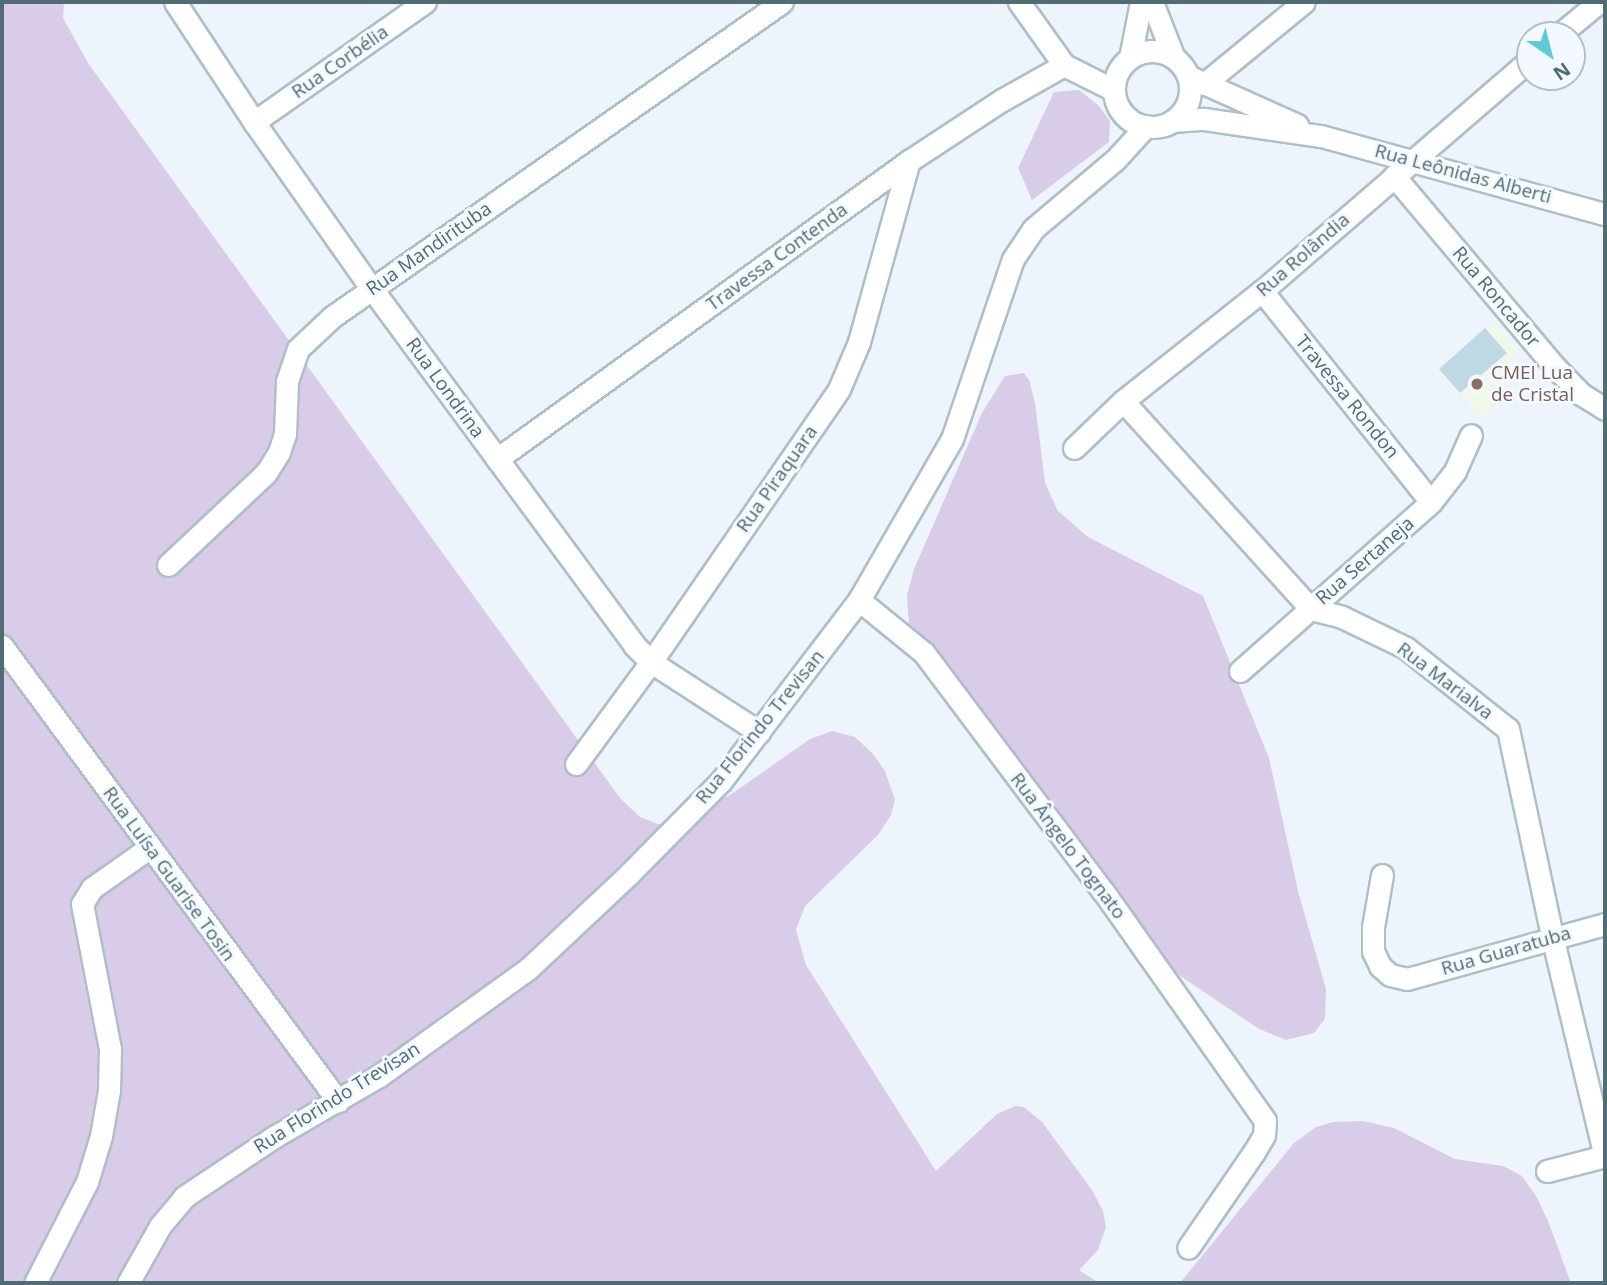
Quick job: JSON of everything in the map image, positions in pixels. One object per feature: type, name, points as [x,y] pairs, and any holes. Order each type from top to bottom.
[{"type":"street","name":"Rua Londrina","points":[[175,2],[254,122],[372,289],[634,645],[651,662],[760,732]]},
{"type":"street","name":"Rua Mandirituba","points":[[168,565],[266,473],[279,452],[285,434],[287,381],[298,349],[332,317],[782,2]]},
{"type":"street","points":[[1018,2],[1064,65],[1114,90]]},
{"type":"street","points":[[1130,58],[1141,2]]},
{"type":"street","points":[[1152,2],[1174,58],[1196,80]]},
{"type":"street","points":[[1174,58],[1152,51],[1130,58],[1121,66],[1114,90],[1115,100],[1127,118],[1146,126],[1172,121],[1188,101],[1196,80],[1304,2]]},
{"type":"street","name":"Rua Corbélia","points":[[254,122],[420,3]]},
{"type":"street","points":[[1580,21],[1600,7]]},
{"type":"street","name":"Travessa Contenda","points":[[497,459],[909,161],[1002,100],[1064,65]]},
{"type":"street","name":"Rua Rolândia","points":[[1074,448],[1123,401],[1262,291],[1516,72]]},
{"type":"street","name":"Rua Leônidas Alberti","points":[[1196,80],[1321,136]]},
{"type":"street","points":[[1235,123],[1239,98]]},
{"type":"street","name":"Rua Leônidas Alberti","points":[[1172,121],[1204,119],[1321,136],[1605,214]]},
{"type":"street","name":"Rua Florindo Trevisan","points":[[128,1283],[160,1226],[184,1197],[274,1137],[338,1101],[419,1048],[528,969],[629,874],[720,781],[859,600],[952,439],[1013,259],[1033,229],[1115,160],[1146,126]]},
{"type":"street","name":"Rua Piraquara","points":[[576,764],[651,662],[839,389],[859,342],[909,161]]},
{"type":"street","name":"Rua Roncador","points":[[1394,176],[1555,367],[1581,394],[1605,409]]},
{"type":"street","name":"Travessa Rondon","points":[[1262,291],[1431,502]]},
{"type":"street","points":[[1123,401],[1311,609]]},
{"type":"street","name":"Rua Sertaneja","points":[[1240,671],[1431,502],[1455,471],[1471,435]]},
{"type":"street","name":"Rua Ângelo Tognato","points":[[859,600],[924,653],[1103,891],[1265,1121],[1264,1135],[1222,1203],[1188,1248]]},
{"type":"street","name":"Rua Marialva","points":[[1311,609],[1342,617],[1406,648],[1508,729],[1552,936],[1605,1156]]},
{"type":"street","name":"Rua Luísa Guarise Tosin","points":[[2,646],[338,1101]]},
{"type":"street","points":[[36,1283],[87,1182],[101,1136],[109,1090],[110,1049],[82,904],[92,888],[149,848]]},
{"type":"street","name":"Rua Guaratuba","points":[[1382,876],[1373,927],[1373,951],[1380,966],[1390,975],[1407,979],[1552,936],[1605,924]]},
{"type":"street","points":[[1548,1171],[1605,1156]]},
{"type":"shaded area","points":[[2,2],[64,2],[63,18],[88,63],[620,798],[640,817],[658,824],[685,819],[733,793],[810,739],[832,731],[855,737],[873,754],[885,771],[895,800],[891,815],[878,835],[805,906],[796,930],[806,965],[936,1171],[997,1114],[1015,1106],[1024,1107],[1042,1122],[1092,1190],[1103,1211],[1106,1227],[1098,1250],[1079,1270],[1099,1283],[2,1283]]},
{"type":"shaded area","points":[[1079,90],[1098,105],[1110,121],[1109,142],[1032,200],[1018,168],[1054,92]]},
{"type":"shaded area","name":"CMEI Lua de Cristal","points":[[1493,321],[1519,350],[1484,421],[1439,369]]},
{"type":"shaded area","points":[[1024,373],[1029,380],[1035,403],[1045,483],[1058,511],[1088,537],[1203,596],[1269,758],[1299,895],[1326,989],[1325,1019],[1314,1033],[1286,1040],[1259,1029],[1164,965],[932,666],[909,625],[907,595],[914,569],[982,413],[1005,376]]},
{"type":"shaded area","points":[[1363,1121],[1394,1128],[1455,1159],[1503,1166],[1522,1176],[1536,1196],[1548,1221],[1571,1283],[1180,1283],[1294,1143],[1316,1127],[1333,1122]]},
{"type":"building","points":[[1485,328],[1507,353],[1460,393],[1439,369]]},
{"type":"place","name":"CMEI Lua de Cristal","points":[[1477,384]]}]
